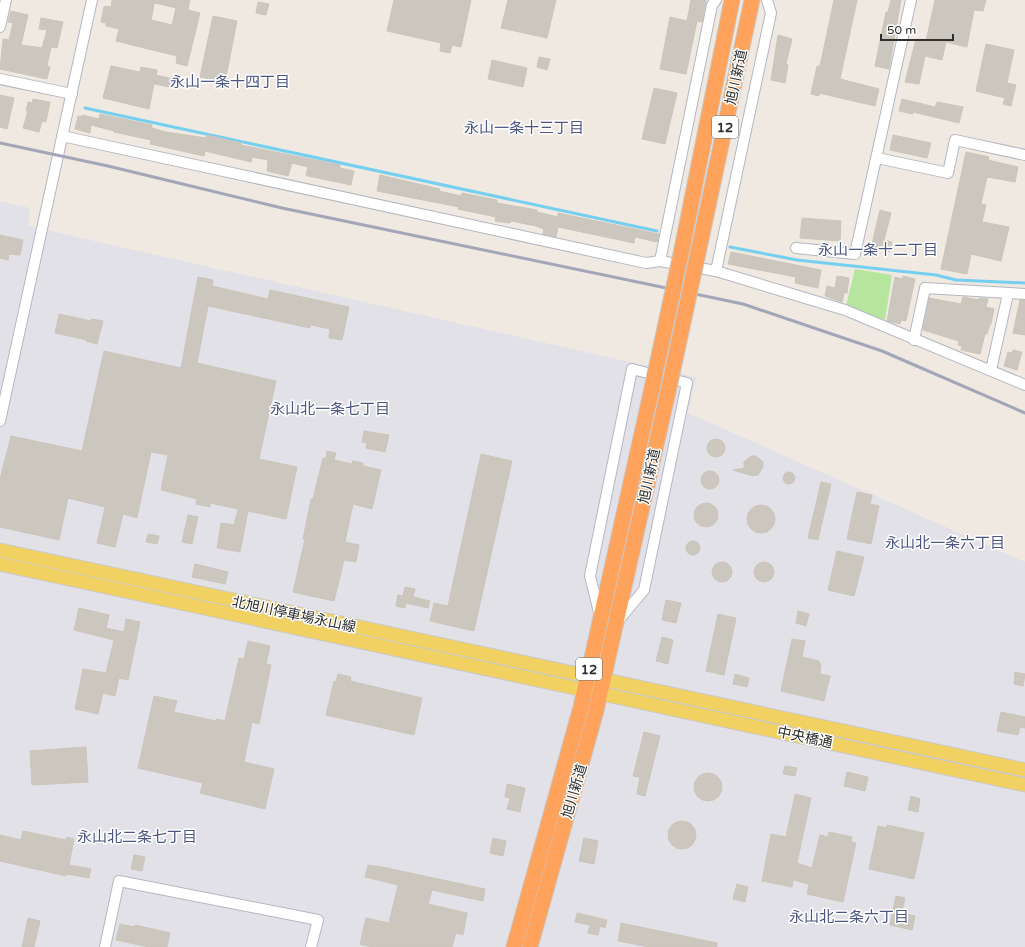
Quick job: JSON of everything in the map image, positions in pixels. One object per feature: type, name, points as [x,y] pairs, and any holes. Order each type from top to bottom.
[{"type":"highway","name":"旭川新道","points":[[514,947],[586,684],[682,249],[732,0]]},
{"type":"highway","name":"旭川新道","points":[[530,947],[601,687],[617,622],[752,0]]},
{"type":"main road","name":"北旭川停車場永山線","points":[[0,550],[586,684]]},
{"type":"main road","name":"北旭川停車場永山線","points":[[0,564],[586,684]]},
{"type":"main road","name":"中央橋通","points":[[586,684],[1025,770]]},
{"type":"main road","name":"中央橋通","points":[[601,687],[1025,785]]},
{"type":"street","points":[[0,27],[6,0]]},
{"type":"street","points":[[0,421],[92,0]]},
{"type":"street","points":[[660,261],[712,5],[716,0]]},
{"type":"street","points":[[716,271],[771,13],[767,0]]},
{"type":"street","points":[[796,248],[855,254],[911,0]]},
{"type":"street","points":[[0,78],[72,94]]},
{"type":"street","points":[[62,136],[646,263],[660,261],[716,271],[845,310],[1025,385]]},
{"type":"street","points":[[877,158],[948,173],[955,140],[1025,155]]},
{"type":"street","points":[[914,340],[925,288],[1025,294]]},
{"type":"street","points":[[991,370],[1008,294]]},
{"type":"street","points":[[600,618],[590,576],[632,369],[687,383],[644,590],[617,622]]},
{"type":"street","points":[[105,947],[119,881],[318,920],[311,947]]},
{"type":"shaded area","points":[[0,201],[30,208],[28,226],[696,377],[688,413],[1025,562],[1025,947],[0,947]]},
{"type":"green space","points":[[855,269],[892,275],[885,320],[846,306]]},
{"type":"building","points":[[112,0],[155,0],[190,0],[188,10],[200,13],[187,66],[176,63],[177,56],[116,41],[119,29],[106,26],[106,23],[101,22],[104,7],[111,7]],"holes":[[[155,0],[155,3],[176,8],[172,25],[151,20]]]},
{"type":"building","points":[[394,0],[471,0],[461,47],[452,45],[450,53],[440,51],[441,43],[387,31]]},
{"type":"building","points":[[508,0],[556,0],[547,38],[501,28]]},
{"type":"building","points":[[691,0],[706,0],[702,22],[697,21],[686,74],[660,69],[670,17],[687,21]]},
{"type":"building","points":[[834,0],[857,0],[840,79],[879,89],[875,106],[819,93],[819,96],[811,94],[817,66],[820,66]]},
{"type":"building","points":[[891,0],[901,0],[889,69],[875,66],[886,12],[888,12]]},
{"type":"building","points":[[935,0],[986,0],[983,11],[974,10],[967,47],[946,42],[942,60],[925,56],[919,84],[905,82],[916,39],[926,41]]},
{"type":"building","points":[[258,2],[269,4],[266,15],[256,13]]},
{"type":"building","points":[[11,11],[28,15],[21,45],[42,48],[47,30],[39,29],[41,18],[63,22],[57,48],[51,47],[47,66],[50,67],[47,79],[0,69],[3,39],[9,40],[13,23],[8,22]]},
{"type":"building","points":[[213,16],[237,21],[225,82],[200,77]]},
{"type":"building","points":[[778,35],[792,39],[786,64],[788,65],[785,83],[771,80]]},
{"type":"building","points":[[986,44],[1014,50],[1007,83],[1016,85],[1011,106],[1003,104],[1005,98],[976,91]]},
{"type":"building","points":[[539,57],[550,59],[547,70],[537,67]]},
{"type":"building","points":[[492,60],[527,68],[523,87],[488,79]]},
{"type":"building","points":[[111,66],[140,72],[141,67],[157,70],[156,75],[173,79],[171,87],[154,84],[149,109],[103,98]]},
{"type":"building","points":[[654,88],[677,93],[665,144],[642,139]]},
{"type":"building","points":[[0,95],[14,98],[7,129],[0,127]]},
{"type":"building","points":[[33,99],[50,102],[46,122],[42,121],[39,132],[23,128],[28,111],[26,111],[28,102],[32,103]]},
{"type":"building","points":[[902,99],[935,107],[937,102],[963,107],[959,123],[913,112],[913,114],[899,111]]},
{"type":"building","points":[[100,114],[152,125],[152,128],[166,132],[206,138],[207,135],[241,143],[241,145],[340,165],[340,168],[354,171],[351,185],[308,176],[306,175],[308,167],[292,163],[288,176],[267,171],[268,160],[252,157],[251,162],[205,151],[204,156],[150,144],[151,140],[114,132],[91,125],[90,133],[75,129],[78,116],[81,117],[82,115],[99,119]]},
{"type":"building","points":[[893,135],[931,143],[927,158],[890,150]]},
{"type":"building","points":[[966,152],[989,157],[988,160],[1018,167],[1015,182],[987,177],[981,204],[986,205],[982,222],[1009,227],[1001,261],[971,254],[967,274],[941,269]]},
{"type":"building","points":[[380,175],[440,189],[439,191],[461,196],[462,193],[497,200],[497,203],[537,210],[537,212],[558,217],[558,213],[659,234],[657,242],[635,237],[634,243],[558,227],[556,237],[543,234],[544,229],[536,226],[511,221],[510,223],[495,221],[496,217],[458,209],[459,207],[377,191]]},
{"type":"building","points":[[880,210],[891,213],[884,240],[892,242],[889,252],[871,248]]},
{"type":"building","points":[[802,218],[841,221],[840,241],[800,238]]},
{"type":"building","points":[[0,235],[23,240],[20,255],[9,254],[8,260],[0,258]]},
{"type":"building","points":[[731,252],[821,270],[818,288],[795,283],[796,277],[728,264]]},
{"type":"building","points":[[837,276],[849,278],[847,293],[844,293],[842,302],[825,296],[827,286],[835,288]]},
{"type":"building","points":[[903,276],[915,279],[906,321],[901,320],[900,324],[887,321],[895,277],[903,279]]},
{"type":"building","points":[[198,277],[213,280],[212,286],[268,299],[270,290],[349,307],[342,340],[329,338],[330,329],[311,325],[310,328],[208,306],[197,363],[276,381],[259,459],[297,467],[286,519],[248,511],[240,552],[217,548],[221,523],[234,525],[238,509],[210,503],[210,507],[196,504],[197,499],[161,490],[168,455],[151,452],[137,518],[123,514],[115,547],[97,543],[105,507],[68,498],[59,540],[0,527],[0,479],[11,436],[82,451],[104,351],[181,368]]},
{"type":"building","points":[[963,297],[979,300],[979,298],[988,299],[986,307],[994,309],[991,324],[987,334],[985,334],[980,354],[961,350],[962,346],[958,345],[959,341],[923,330],[929,298],[961,304]]},
{"type":"building","points":[[1020,300],[1025,300],[1025,335],[1013,333]]},
{"type":"building","points":[[59,314],[91,321],[92,319],[103,321],[97,344],[86,341],[87,340],[55,333]]},
{"type":"building","points":[[1013,350],[1022,352],[1017,370],[1004,366],[1008,352],[1012,353]]},
{"type":"building","points":[[364,431],[389,435],[385,452],[366,448],[367,443],[362,442]]},
{"type":"building","points":[[716,439],[722,442],[725,448],[722,454],[716,457],[710,454],[707,448],[710,442]]},
{"type":"building","points":[[327,451],[336,453],[334,460],[352,464],[353,461],[363,463],[363,466],[381,470],[372,509],[353,504],[345,542],[359,545],[356,562],[344,560],[334,601],[293,592],[305,539],[303,539],[311,499],[313,499],[323,458],[326,458]]},
{"type":"building","points":[[481,454],[512,461],[474,631],[430,621],[434,603],[448,606]]},
{"type":"building","points":[[751,456],[756,456],[763,462],[763,467],[758,475],[753,476],[733,470],[744,468],[744,462]]},
{"type":"building","points":[[710,471],[716,474],[719,480],[716,486],[710,489],[704,486],[701,480],[704,474]]},
{"type":"building","points":[[787,472],[791,472],[795,478],[791,484],[787,484],[783,480],[783,476]]},
{"type":"building","points":[[821,482],[831,484],[818,540],[808,538]]},
{"type":"building","points":[[857,492],[872,495],[870,504],[879,506],[871,544],[847,539]]},
{"type":"building","points":[[706,503],[711,504],[717,510],[717,520],[711,526],[706,527],[701,526],[695,520],[694,515],[695,510],[701,504]]},
{"type":"building","points":[[761,505],[771,509],[775,519],[771,529],[761,533],[751,529],[747,519],[751,509]]},
{"type":"building","points":[[188,515],[198,517],[192,544],[182,542]]},
{"type":"building","points":[[148,534],[159,536],[157,544],[146,542]]},
{"type":"building","points":[[693,541],[698,543],[700,548],[698,553],[693,555],[688,553],[686,548],[688,543]]},
{"type":"building","points":[[837,551],[864,557],[854,596],[828,590]]},
{"type":"building","points":[[722,562],[729,565],[732,572],[729,579],[722,582],[715,579],[712,572],[715,565]]},
{"type":"building","points":[[760,562],[768,562],[774,568],[774,576],[768,582],[760,582],[754,576],[754,568]]},
{"type":"building","points":[[195,564],[228,572],[225,584],[192,577]]},
{"type":"building","points":[[405,587],[415,589],[413,597],[430,601],[428,608],[406,603],[405,608],[396,606],[398,595],[403,596]]},
{"type":"building","points":[[666,600],[681,603],[676,623],[662,620]]},
{"type":"building","points":[[79,608],[109,615],[106,628],[124,632],[126,619],[140,622],[128,680],[119,678],[115,696],[103,693],[98,714],[75,709],[83,669],[106,673],[114,640],[74,630]]},
{"type":"building","points":[[798,611],[809,614],[806,626],[796,623]]},
{"type":"building","points":[[718,614],[736,618],[724,675],[706,671]]},
{"type":"building","points":[[662,637],[673,640],[668,664],[656,661]]},
{"type":"building","points":[[792,639],[805,641],[802,657],[819,661],[821,664],[820,674],[830,676],[824,701],[781,691]]},
{"type":"building","points":[[248,641],[270,646],[266,664],[271,665],[259,724],[252,722],[244,762],[274,769],[265,809],[200,793],[203,783],[138,768],[154,696],[177,701],[174,712],[216,721],[217,719],[225,721],[239,658],[244,659]]},
{"type":"building","points":[[1015,672],[1025,674],[1023,686],[1014,684]]},
{"type":"building","points":[[338,674],[351,677],[350,681],[422,698],[414,735],[326,715],[334,681],[336,682]]},
{"type":"building","points":[[735,674],[749,678],[747,687],[733,684]]},
{"type":"building","points":[[1001,712],[1025,717],[1025,728],[1020,727],[1018,735],[997,731]]},
{"type":"building","points":[[644,732],[660,736],[645,796],[637,794],[640,777],[633,776]]},
{"type":"building","points":[[86,747],[88,782],[32,785],[30,751]]},
{"type":"building","points":[[785,766],[797,768],[795,776],[783,774]]},
{"type":"building","points":[[847,772],[868,777],[865,791],[844,786]]},
{"type":"building","points":[[708,773],[718,777],[722,787],[718,797],[708,801],[698,797],[694,787],[698,777]]},
{"type":"building","points":[[507,784],[525,788],[520,812],[507,809],[510,798],[505,797]]},
{"type":"building","points":[[795,794],[811,798],[797,863],[812,868],[820,835],[828,837],[829,832],[852,837],[851,842],[856,843],[843,902],[807,894],[809,884],[793,880],[792,887],[762,881],[771,834],[786,837]]},
{"type":"building","points":[[911,796],[920,799],[918,812],[908,810]]},
{"type":"building","points":[[682,821],[692,825],[696,835],[692,845],[682,849],[672,845],[668,835],[672,825]]},
{"type":"building","points":[[887,825],[924,833],[914,879],[869,869],[878,826],[887,828]]},
{"type":"building","points":[[23,831],[66,840],[67,837],[74,839],[69,865],[91,869],[89,878],[67,874],[66,876],[0,861],[0,835],[21,840]]},
{"type":"building","points":[[493,838],[506,841],[503,856],[490,853]]},
{"type":"building","points":[[584,838],[598,841],[594,864],[579,861]]},
{"type":"building","points":[[134,855],[145,857],[142,871],[131,869]]},
{"type":"building","points":[[368,865],[485,889],[483,901],[432,890],[428,904],[467,913],[463,935],[456,933],[452,947],[372,947],[360,944],[366,918],[389,923],[398,885],[365,877]]},
{"type":"building","points":[[737,884],[748,887],[745,902],[733,899]]},
{"type":"building","points":[[896,896],[905,898],[902,913],[915,916],[912,930],[890,925]]},
{"type":"building","points":[[577,913],[607,920],[605,928],[600,926],[598,935],[588,933],[590,925],[575,922]]},
{"type":"building","points":[[28,918],[40,921],[34,947],[22,947]]},
{"type":"building","points":[[621,923],[717,943],[717,947],[648,947],[618,941]]},
{"type":"building","points":[[120,924],[134,927],[135,925],[170,933],[167,947],[149,947],[116,940]]},
{"type":"waterway","points":[[85,108],[657,231]]},
{"type":"waterway","points":[[730,247],[797,260],[936,275],[956,280],[1025,283]]},
{"type":"railway","points":[[0,143],[108,166],[282,208],[743,304],[882,351],[1025,413]]},
{"type":"district","name":"永山一条十四丁目","points":[[230,82]]},
{"type":"district","name":"永山一条十三丁目","points":[[524,128]]},
{"type":"district","name":"永山一条十二丁目","points":[[878,250]]},
{"type":"district","name":"永山北一条七丁目","points":[[330,409]]},
{"type":"district","name":"永山北一条六丁目","points":[[945,543]]},
{"type":"district","name":"永山北二条七丁目","points":[[137,837]]},
{"type":"district","name":"永山北二条六丁目","points":[[849,917]]}]
